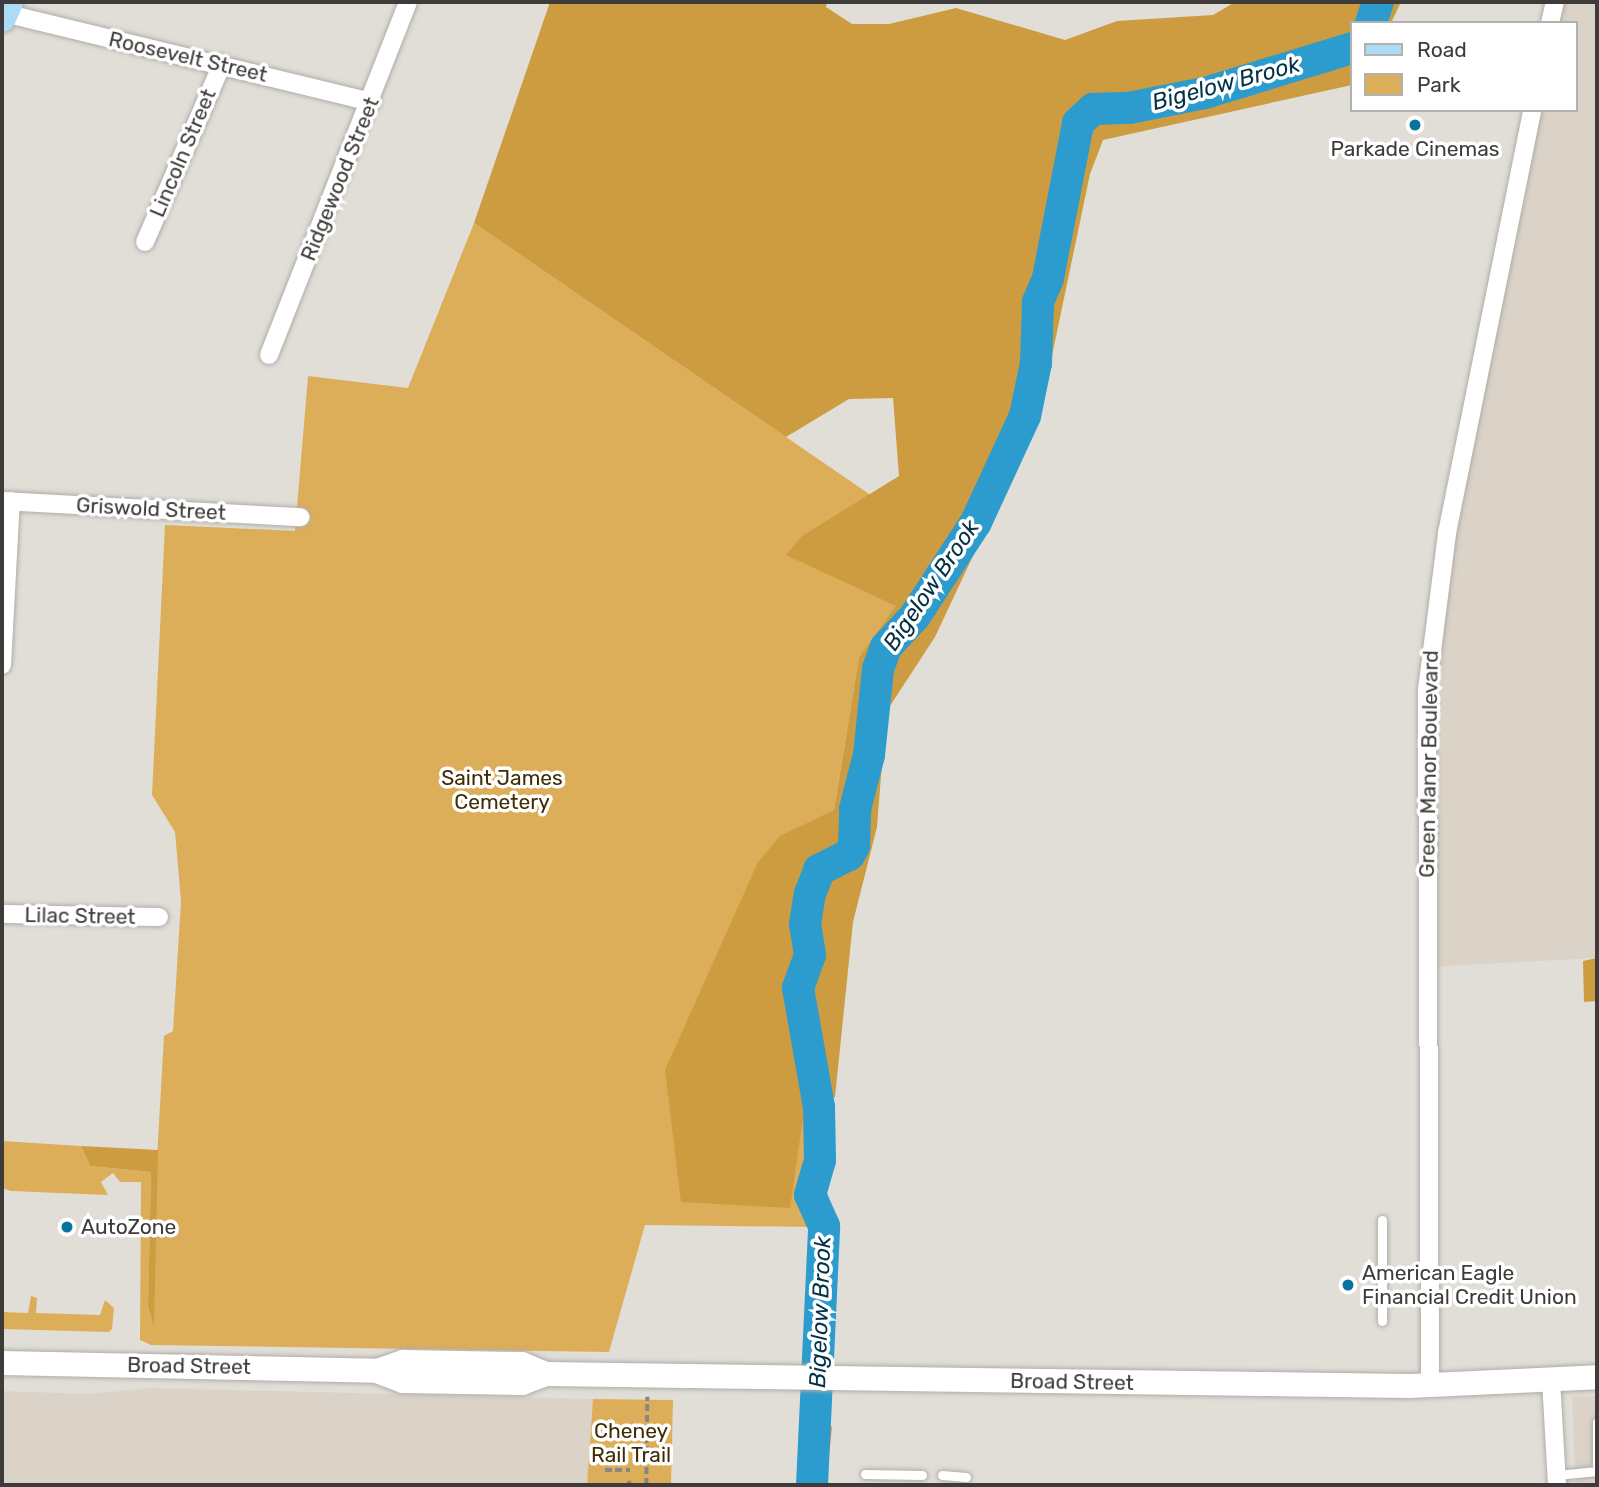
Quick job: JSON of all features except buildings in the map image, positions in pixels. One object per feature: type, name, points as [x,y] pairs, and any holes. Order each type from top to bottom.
[{"type":"main road","name":"Broad Street","points":[[2,1363],[377,1371],[403,1362],[522,1364],[546,1374],[1430,1387],[1597,1377]]},
{"type":"street","name":"Ridgewood Street","points":[[269,355],[372,102],[408,2]]},
{"type":"street","points":[[1550,21],[1555,2]]},
{"type":"street","name":"Roosevelt Street","points":[[5,11],[372,102]]},
{"type":"street","name":"Lincoln Street","points":[[145,242],[222,64]]},
{"type":"street","name":"Green Manor Boulevard","points":[[1430,1387],[1427,691],[1447,533],[1532,112]]},
{"type":"street","points":[[2,665],[6,501]]},
{"type":"street","name":"Griswold Street","points":[[6,501],[301,517]]},
{"type":"street","name":"Lilac Street","points":[[2,914],[159,917]]},
{"type":"street","points":[[1552,1380],[1557,1480]]},
{"type":"lane","points":[[1382,1220],[1382,1321]]},
{"type":"lane","points":[[1597,1422],[1597,1465]]},
{"type":"lane","points":[[1557,1480],[1597,1471]]},
{"type":"lane","points":[[865,1474],[922,1475]]},
{"type":"lane","points":[[942,1475],[966,1476]]},
{"type":"path","points":[[646,1485],[648,1397]]},
{"type":"path","points":[[605,1470],[630,1470]]},
{"type":"shaded area","points":[[550,2],[827,2],[826,7],[852,24],[889,24],[956,8],[1065,40],[1117,21],[1213,15],[1235,2],[1401,2],[1392,21],[1350,21],[1350,85],[1103,140],[1090,174],[1040,413],[935,637],[886,712],[877,827],[853,922],[835,1097],[805,1104],[790,1208],[681,1202],[665,1070],[758,862],[780,836],[834,810],[859,657],[896,606],[786,555],[802,536],[899,476],[893,398],[849,399],[786,437],[474,223]]},
{"type":"shaded area","points":[[1555,2],[1597,2],[1597,958],[1427,967],[1427,690],[1532,112],[1578,112],[1578,21],[1550,21]]},
{"type":"shaded area","points":[[1597,958],[1597,1001],[1584,1002],[1583,961]]},
{"type":"shaded area","points":[[81,1146],[158,1150],[154,1326],[148,1306],[151,1172],[90,1166]]},
{"type":"shaded area","points":[[150,1388],[593,1399],[587,1485],[2,1485],[2,1391],[90,1394]]},
{"type":"shaded area","points":[[1597,1396],[1597,1485],[1576,1485],[1572,1397]]},
{"type":"shaded area","points":[[823,1421],[832,1427],[826,1485],[799,1485],[802,1431]]},
{"type":"green space","name":"Saint James Cemetery","points":[[474,223],[942,544],[859,657],[828,846],[817,1227],[645,1225],[609,1352],[151,1345],[140,1340],[141,1182],[120,1182],[113,1173],[101,1182],[108,1195],[11,1191],[2,1188],[2,1141],[81,1146],[90,1166],[151,1172],[148,1314],[164,1036],[173,1031],[181,901],[175,832],[152,795],[165,525],[295,531],[308,376],[408,388]]},
{"type":"green space","points":[[31,1296],[37,1298],[36,1313],[100,1315],[105,1300],[114,1308],[112,1329],[109,1332],[2,1329],[2,1312],[28,1313]]},
{"type":"green space","name":"Cheney Rail Trail","points":[[593,1399],[673,1400],[671,1485],[587,1485]]},
{"type":"waterway","name":"Bigelow Brook","points":[[1372,21],[1378,2]]},
{"type":"waterway","name":"Bigelow Brook","points":[[812,1485],[824,1226],[810,1195],[820,1160],[819,1107],[798,988],[810,955],[805,924],[810,894],[819,870],[849,855],[854,846],[855,809],[869,755],[878,669],[886,647],[915,616],[976,522],[1025,416],[1036,363],[1038,302],[1048,278],[1078,123],[1093,109],[1129,108],[1205,93],[1350,49]]},
{"type":"place","name":"Parkade Cinemas","points":[[1415,125]]},
{"type":"place","name":"AutoZone","points":[[67,1227]]},
{"type":"place","name":"American Eagle Financial Credit Union","points":[[1348,1285]]}]
